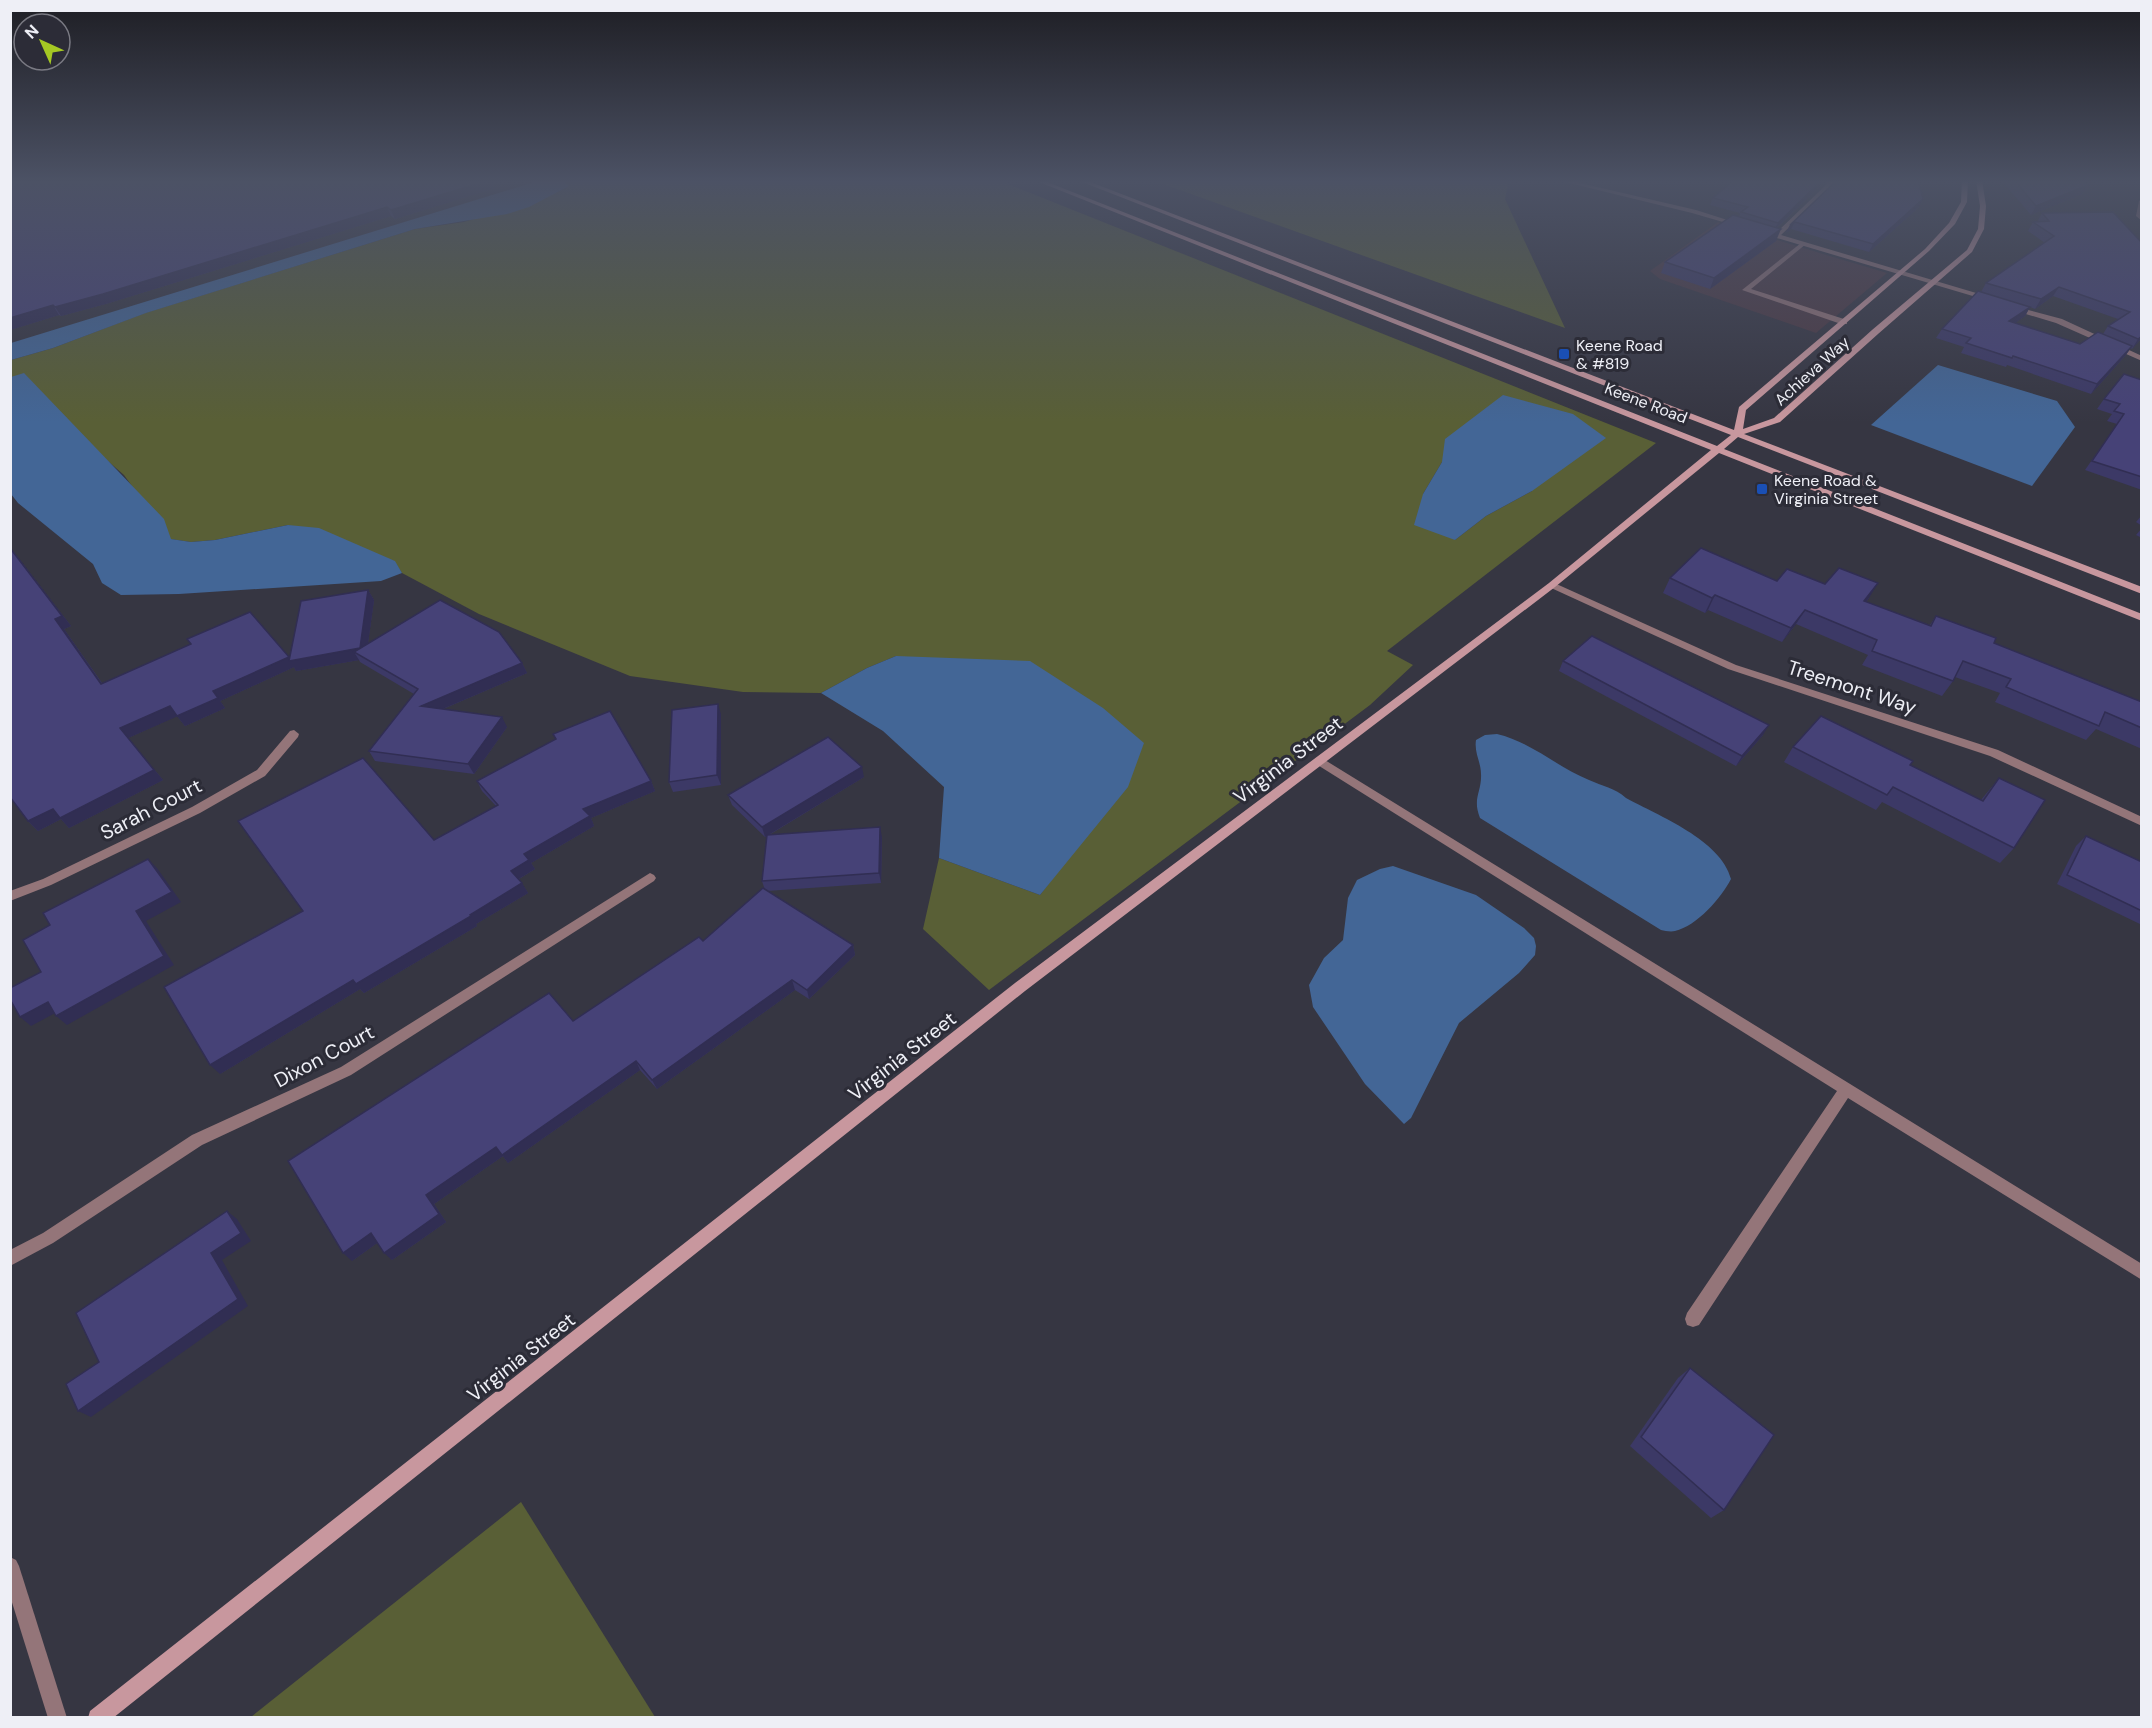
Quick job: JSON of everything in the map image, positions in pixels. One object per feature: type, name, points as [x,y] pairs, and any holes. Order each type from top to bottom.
[{"type":"street","name":"Keene Road","points":[[1243,261],[2142,618]]},
{"type":"street","name":"Keene Road","points":[[1290,261],[2142,591]]},
{"type":"street","points":[[1782,261],[1746,290],[1844,322]]},
{"type":"street","points":[[1860,261],[2059,321],[2142,358]]},
{"type":"street","name":"Achieva Way","points":[[1915,261],[1743,409],[1738,433],[1778,420],[1958,261]]},
{"type":"street","name":"Virginia Street","points":[[97,1718],[1020,987],[1552,585],[1738,433]]},
{"type":"street","name":"Treemont Way","points":[[1552,585],[1732,667],[1994,753],[2142,822]]},
{"type":"street","name":"Sarah Court","points":[[10,896],[48,882],[196,810],[261,773],[294,734]]},
{"type":"street","points":[[1320,761],[2142,1273]]},
{"type":"street","name":"Dixon Court","points":[[10,1259],[48,1238],[197,1140],[346,1071],[650,878]]},
{"type":"street","points":[[1693,1319],[1846,1089]]},
{"type":"street","points":[[10,1566],[58,1718]]},
{"type":"shaded area","points":[[1664,261],[1846,261],[1887,273],[1816,333],[1660,279],[1650,271]]},
{"type":"green space","points":[[313,261],[1200,261],[1656,443],[1387,651],[1413,665],[1370,705],[989,990],[923,929],[939,858],[1040,895],[1070,856],[896,656],[867,668],[821,693],[743,692],[630,676],[479,614],[402,573],[394,561],[288,525],[215,540],[191,542],[170,539],[124,475],[11,377],[11,360],[53,348],[145,313]],"holes":[[[1442,462],[1532,491],[1486,516],[1455,540],[1423,494]]]},
{"type":"green space","points":[[1377,261],[1534,261],[1565,328]]},
{"type":"green space","points":[[521,1502],[655,1717],[251,1717]]},
{"type":"water","points":[[279,261],[314,261],[146,313],[53,348],[11,360],[11,343]]},
{"type":"water","points":[[1938,365],[2057,401],[2075,427],[2032,486],[1871,425]]},
{"type":"water","points":[[24,373],[164,519],[171,539],[191,542],[215,540],[288,525],[319,528],[395,561],[402,573],[381,581],[179,594],[121,595],[102,583],[93,564],[18,503],[11,494],[11,377]]},
{"type":"water","points":[[1503,395],[1573,414],[1606,438],[1532,491],[1486,516],[1455,540],[1414,525],[1423,494],[1442,462],[1445,439]]},
{"type":"water","points":[[896,656],[1030,661],[1103,708],[1144,743],[1128,787],[1040,895],[939,858],[944,787],[883,731],[821,693],[867,668]]},
{"type":"water","points":[[1497,734],[1533,749],[1577,775],[1613,789],[1687,831],[1715,852],[1725,865],[1731,879],[1727,886],[1708,910],[1692,923],[1675,931],[1661,930],[1480,818],[1477,800],[1481,774],[1476,740],[1485,735]]},
{"type":"water","points":[[1393,866],[1476,895],[1524,928],[1534,938],[1536,946],[1535,955],[1519,973],[1459,1023],[1411,1118],[1404,1124],[1365,1084],[1313,1007],[1309,985],[1324,958],[1343,940],[1348,898],[1357,880],[1380,869]]},
{"type":"building","points":[[10,261],[212,261],[103,294],[55,307],[53,305],[10,318]]},
{"type":"building","points":[[1667,261],[1738,261],[1714,278],[1665,262]]},
{"type":"building","points":[[2018,261],[2142,261],[2142,336],[2138,339],[2108,326],[2130,312],[2059,287],[2041,299],[1986,283]]},
{"type":"building","points":[[1978,291],[2030,307],[2009,321],[2080,344],[2098,332],[2132,346],[2097,384],[1966,343],[1971,338],[1942,329]]},
{"type":"building","points":[[2124,374],[2142,380],[2142,477],[2092,461],[2124,414],[2114,411],[2120,404],[2104,399]]},
{"type":"building","points":[[10,548],[62,616],[55,619],[101,684],[191,644],[187,639],[250,612],[289,657],[213,691],[218,698],[177,716],[170,706],[120,728],[154,770],[60,818],[53,809],[28,821],[10,797]]},
{"type":"building","points":[[1701,548],[1777,581],[1787,569],[1825,584],[1839,568],[1878,583],[1864,601],[1931,626],[1936,616],[1996,638],[1994,643],[2142,702],[2142,728],[2105,712],[2099,726],[2006,687],[2011,679],[1963,661],[1953,681],[1872,651],[1877,640],[1805,610],[1791,628],[1715,595],[1712,598],[1670,578]]},
{"type":"building","points":[[368,590],[360,648],[289,661],[301,601]]},
{"type":"building","points":[[440,600],[499,632],[522,663],[421,706],[502,717],[468,764],[369,751],[418,689],[354,652]]},
{"type":"building","points":[[1592,636],[1769,725],[1742,756],[1563,661]]},
{"type":"building","points":[[718,704],[717,775],[669,782],[672,710]]},
{"type":"building","points":[[610,711],[651,781],[583,809],[590,816],[524,854],[529,860],[511,871],[522,883],[471,916],[356,984],[353,980],[210,1065],[164,987],[303,911],[238,821],[363,758],[434,840],[498,805],[477,781],[556,739],[553,734]]},
{"type":"building","points":[[1821,716],[1913,761],[1910,765],[1983,801],[1999,778],[2045,800],[2014,848],[1893,787],[1887,795],[1793,747]]},
{"type":"building","points":[[828,737],[862,767],[762,827],[728,795]]},
{"type":"building","points":[[880,827],[879,873],[762,881],[767,835]]},
{"type":"building","points":[[2086,836],[2142,862],[2142,911],[2067,875]]},
{"type":"building","points":[[148,859],[172,892],[136,911],[164,956],[56,1016],[48,1002],[20,1017],[10,999],[10,988],[41,972],[23,940],[50,925],[43,913]]},
{"type":"building","points":[[763,888],[853,945],[807,990],[792,980],[652,1080],[636,1061],[502,1155],[496,1147],[426,1195],[439,1214],[384,1253],[371,1233],[343,1253],[288,1161],[549,993],[573,1021],[699,937],[703,941]]},
{"type":"building","points":[[227,1211],[241,1233],[211,1253],[238,1299],[78,1411],[66,1384],[99,1362],[76,1313]]},
{"type":"building","points":[[1690,1368],[1774,1435],[1724,1510],[1641,1437]]},
{"type":"place","name":"Keene Road & #819","points":[[1564,354]]},
{"type":"place","name":"Keene Road & Virginia Street","points":[[1762,489]]}]
